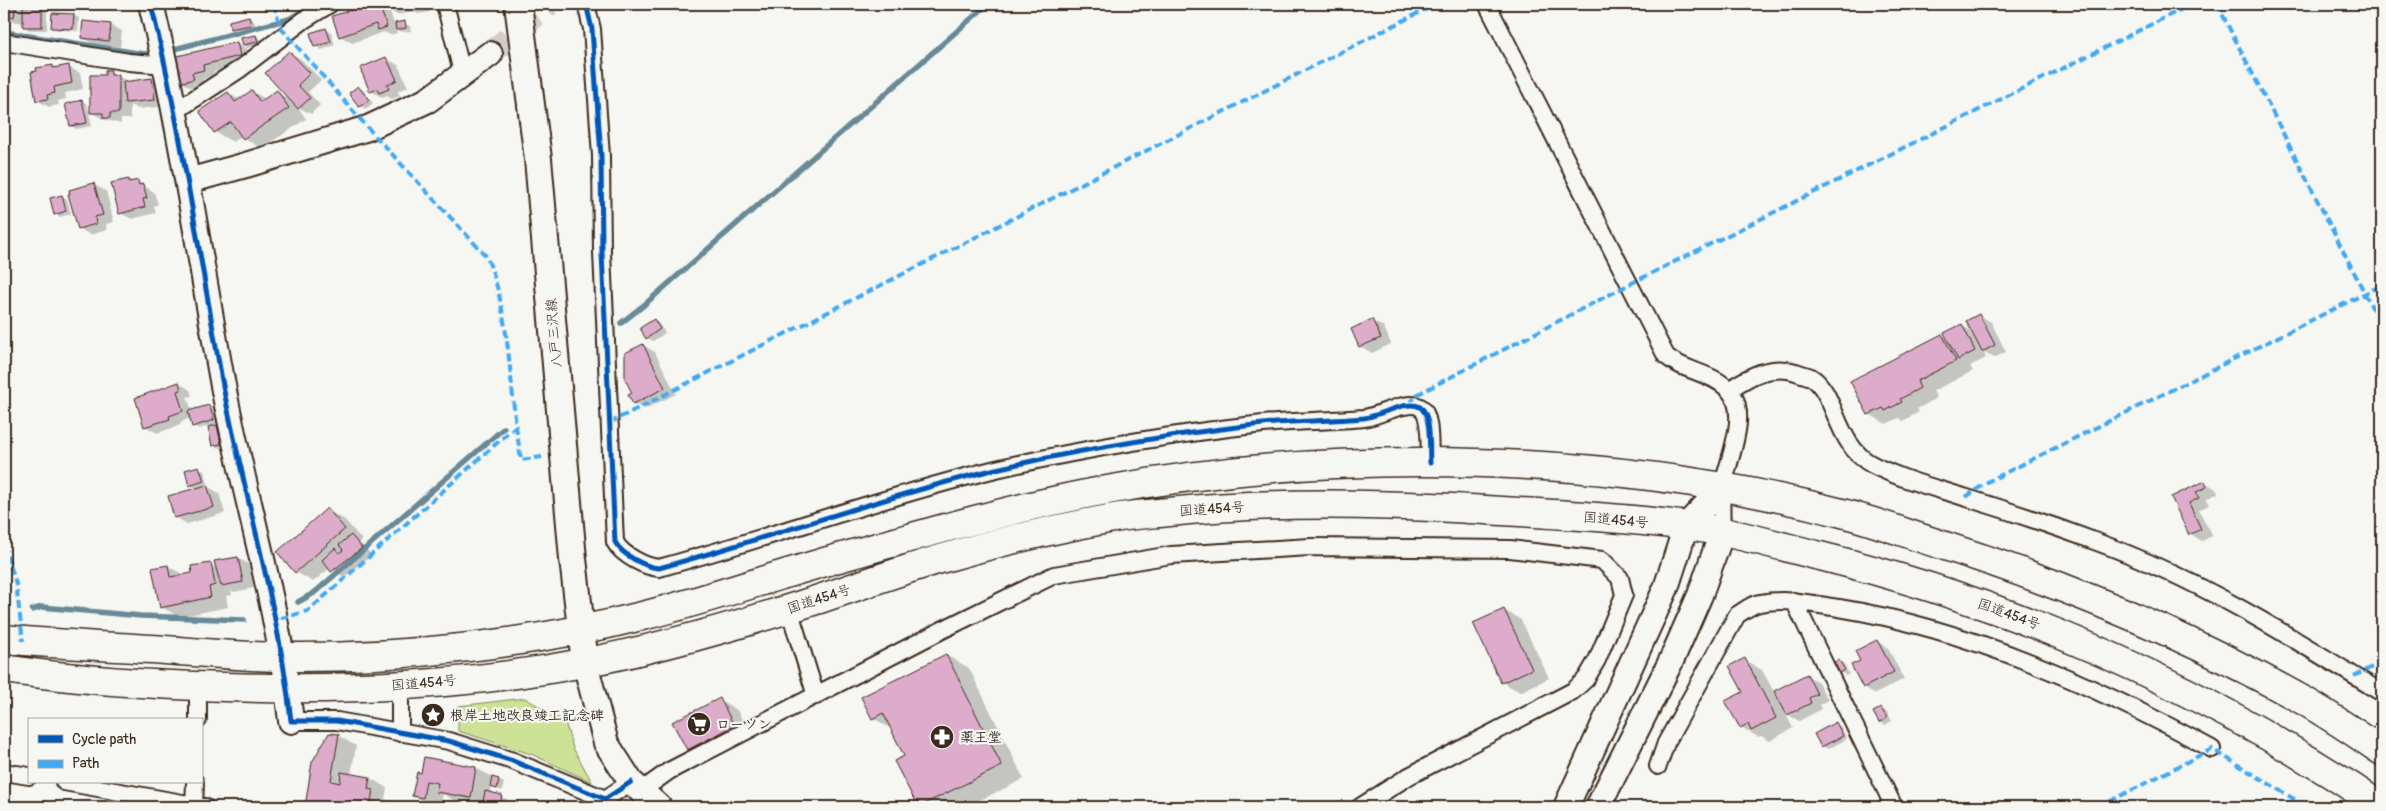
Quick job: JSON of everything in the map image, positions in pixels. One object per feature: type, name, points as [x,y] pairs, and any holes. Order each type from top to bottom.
[{"type":"highway","points":[[4,639],[282,657],[414,652],[512,640],[580,629],[640,616],[753,585],[828,561],[1003,513],[1108,490],[1207,476],[1325,464],[1430,463],[1540,466],[1632,475],[1722,488],[1843,513],[2022,571],[2169,632],[2302,699],[2382,751]]},
{"type":"highway","name":"国道454号","points":[[4,669],[128,684],[287,688],[400,686],[515,674],[585,663],[732,626],[948,556],[1116,517],[1219,506],[1331,504],[1541,513],[1686,526],[1722,532],[1872,569],[1980,603],[2061,634],[2143,670],[2224,711],[2289,748],[2382,807]]},
{"type":"main road","name":"八戸三沢線","points":[[518,4],[538,159],[580,629],[585,663]]},
{"type":"street","points":[[151,4],[166,65],[225,391],[282,657],[292,721],[337,721],[449,741],[513,761],[605,799],[636,787],[940,631],[1054,576],[1171,555],[1310,547],[1510,550],[1602,560],[1620,578],[1624,595],[1597,660],[1586,678],[1573,691],[1410,776],[1360,807]]},
{"type":"street","points":[[174,112],[240,70],[304,20],[330,4]]},
{"type":"street","points":[[445,4],[463,76]]},
{"type":"street","points":[[586,4],[592,29],[601,156],[602,253],[615,542],[618,548],[650,567],[659,568],[735,547],[880,502],[996,470],[1182,434],[1264,424],[1377,416],[1409,404],[1418,405],[1424,409],[1429,429],[1430,463]]},
{"type":"street","points":[[1487,4],[1666,356],[1720,382],[1729,390],[1736,402],[1738,418],[1735,441],[1722,488],[1722,532],[1700,595],[1671,660],[1598,807]]},
{"type":"street","points":[[4,42],[128,62],[166,65]]},
{"type":"street","points":[[188,181],[246,166],[368,128],[428,100],[463,76],[490,54]]},
{"type":"street","points":[[1729,390],[1747,378],[1766,370],[1792,371],[1811,377],[1820,386],[1850,445],[1860,458],[1874,466],[1910,480],[2040,522],[2152,564],[2259,617],[2382,694]]},
{"type":"street","points":[[1566,807],[1666,588],[1686,526],[1722,488]]},
{"type":"street","points":[[1794,601],[1894,807]]},
{"type":"street","points":[[1658,766],[1666,743],[1736,615],[1758,603],[1794,601],[1881,615],[1999,652],[2065,678],[2163,723],[2212,749]]},
{"type":"street","points":[[789,609],[816,696]]},
{"type":"street","points":[[585,663],[606,743],[636,787],[660,807]]},
{"type":"street","points":[[198,686],[198,718]]},
{"type":"street","points":[[400,686],[400,733]]},
{"type":"street","points":[[4,772],[28,776]]},
{"type":"street","points":[[75,784],[197,807],[195,784]]},
{"type":"green space","points":[[525,698],[565,722],[573,748],[592,782],[531,754],[458,731],[458,706]]},
{"type":"building","points":[[4,4],[16,4],[14,17],[4,16]]},
{"type":"building","points":[[370,4],[379,4],[387,27],[378,30],[376,24],[339,37],[332,16]]},
{"type":"building","points":[[383,4],[419,4],[419,6],[384,9]]},
{"type":"building","points":[[23,6],[42,7],[42,27],[23,27]]},
{"type":"building","points":[[52,13],[74,14],[73,29],[51,28]]},
{"type":"building","points":[[249,16],[251,25],[230,29],[229,21]]},
{"type":"building","points":[[83,21],[111,24],[109,41],[81,38]]},
{"type":"building","points":[[405,21],[406,28],[396,30],[395,23]]},
{"type":"building","points":[[326,28],[331,42],[314,47],[310,33]]},
{"type":"building","points":[[256,35],[258,42],[243,45],[241,38]]},
{"type":"building","points":[[237,42],[240,56],[203,65],[204,70],[192,73],[194,79],[179,83],[173,57]]},
{"type":"building","points":[[289,51],[310,73],[298,85],[310,98],[298,109],[265,73]]},
{"type":"building","points":[[386,57],[397,80],[387,85],[389,89],[379,93],[377,89],[370,92],[360,68]]},
{"type":"building","points":[[53,65],[53,68],[69,65],[72,83],[54,87],[55,93],[47,95],[48,99],[36,101],[31,72],[37,71],[36,68]]},
{"type":"building","points":[[105,70],[111,70],[111,75],[119,75],[119,113],[110,113],[110,118],[103,118],[103,113],[90,113],[90,75],[105,75]]},
{"type":"building","points":[[152,78],[155,100],[125,103],[123,82]]},
{"type":"building","points":[[358,86],[369,100],[359,107],[349,93]]},
{"type":"building","points":[[252,90],[260,102],[277,90],[289,108],[243,139],[231,122],[214,133],[199,111],[228,92],[235,102]]},
{"type":"building","points":[[82,100],[87,123],[70,126],[65,104]]},
{"type":"building","points":[[129,179],[129,182],[138,180],[139,185],[143,184],[147,198],[143,199],[145,207],[119,214],[111,183]]},
{"type":"building","points":[[94,183],[103,215],[95,217],[96,224],[78,229],[68,194],[70,194],[69,190]]},
{"type":"building","points":[[62,195],[66,211],[54,215],[50,198]]},
{"type":"building","points":[[1979,314],[1995,345],[1982,352],[1966,321]]},
{"type":"building","points":[[654,319],[660,329],[646,339],[640,328]]},
{"type":"building","points":[[1372,319],[1381,338],[1359,347],[1351,329]]},
{"type":"building","points":[[1962,324],[1975,351],[1958,360],[1944,333]]},
{"type":"building","points":[[1942,334],[1956,361],[1917,381],[1920,388],[1900,399],[1902,402],[1885,411],[1883,408],[1868,415],[1850,381]]},
{"type":"building","points":[[643,344],[665,388],[633,404],[628,395],[632,393],[625,379],[625,353]]},
{"type":"building","points":[[179,382],[181,390],[177,391],[183,411],[169,416],[170,419],[144,427],[135,398]]},
{"type":"building","points":[[209,405],[214,420],[192,427],[188,411]]},
{"type":"building","points":[[217,425],[221,444],[212,446],[208,427]]},
{"type":"building","points":[[199,466],[204,481],[189,486],[185,470]]},
{"type":"building","points":[[2205,481],[2207,487],[2196,492],[2199,498],[2189,503],[2201,529],[2189,535],[2171,497]]},
{"type":"building","points":[[207,485],[214,507],[174,518],[168,496]]},
{"type":"building","points":[[327,508],[345,529],[295,573],[277,552]]},
{"type":"building","points":[[351,535],[362,548],[331,572],[322,560],[335,548],[339,553],[343,550],[339,545]]},
{"type":"building","points":[[238,557],[243,582],[221,586],[214,561]]},
{"type":"building","points":[[211,563],[215,585],[209,587],[211,597],[160,608],[152,568],[168,565],[170,577],[192,573],[191,566]]},
{"type":"building","points":[[1504,609],[1532,669],[1501,683],[1473,623]]},
{"type":"building","points":[[1877,640],[1894,672],[1863,688],[1851,665],[1860,661],[1855,651]]},
{"type":"building","name":"薬王堂","points":[[946,654],[1002,766],[918,807],[894,761],[904,756],[883,713],[872,719],[861,697]]},
{"type":"building","points":[[1745,658],[1776,718],[1751,731],[1748,724],[1740,728],[1725,701],[1743,692],[1729,666]]},
{"type":"building","points":[[1839,660],[1845,670],[1840,673],[1834,662]]},
{"type":"building","points":[[1807,674],[1817,694],[1809,698],[1811,703],[1787,715],[1774,691]]},
{"type":"building","points":[[720,698],[734,726],[687,750],[672,722]]},
{"type":"building","points":[[1881,708],[1887,718],[1879,723],[1873,712]]},
{"type":"building","points":[[1836,722],[1843,736],[1821,747],[1814,734]]},
{"type":"building","points":[[329,733],[339,734],[331,781],[340,783],[341,772],[370,777],[368,789],[373,790],[370,807],[305,807],[312,762]]},
{"type":"building","points":[[424,757],[476,767],[471,798],[436,792],[438,783],[426,781],[423,798],[412,796],[417,772],[421,773]]},
{"type":"building","points":[[492,777],[499,779],[497,789],[490,787]]},
{"type":"building","points":[[485,791],[502,795],[500,807],[482,807]]},
{"type":"building","points":[[4,802],[33,806],[33,807],[4,807]]},
{"type":"waterway","points":[[167,51],[289,19],[313,4]]},
{"type":"waterway","points":[[621,323],[644,305],[988,4]]},
{"type":"waterway","points":[[4,32],[144,54],[157,52]]},
{"type":"waterway","points":[[298,602],[314,593],[504,428]]},
{"type":"waterway","points":[[32,610],[42,607],[141,616],[244,620]]},
{"type":"tunnel","points":[[490,54],[549,4]]},
{"type":"marked path","points":[[274,4],[280,27],[368,128],[486,256],[499,294],[503,316],[516,426],[308,611],[274,620]]},
{"type":"marked path","points":[[609,423],[1436,4]]},
{"type":"marked path","points":[[1409,404],[1418,394],[1630,284],[2192,4]]},
{"type":"marked path","points":[[2217,4],[2382,327]]},
{"type":"marked path","points":[[1966,497],[1989,481],[2382,285]]},
{"type":"marked path","points":[[516,426],[521,460],[542,457]]},
{"type":"marked path","points":[[4,544],[16,584],[23,641]]},
{"type":"marked path","points":[[2354,676],[2382,662]]},
{"type":"marked path","points":[[2099,807],[2212,749],[2307,807]]},
{"type":"cycle path","points":[[151,4],[172,100],[224,391],[279,638],[291,721],[337,721],[449,741],[513,761],[605,799],[631,782]]},
{"type":"cycle path","points":[[586,4],[592,29],[601,156],[602,253],[615,542],[618,547],[634,560],[659,568],[953,480],[1062,455],[1162,437],[1229,428],[1275,423],[1364,418],[1408,405],[1415,405],[1424,411],[1428,424],[1430,463]]},
{"type":"place","name":"根岸土地改良竣工記念碑","points":[[433,715]]},
{"type":"place","name":"ローソン","points":[[699,724]]},
{"type":"place","name":"薬王堂","points":[[942,737]]}]
